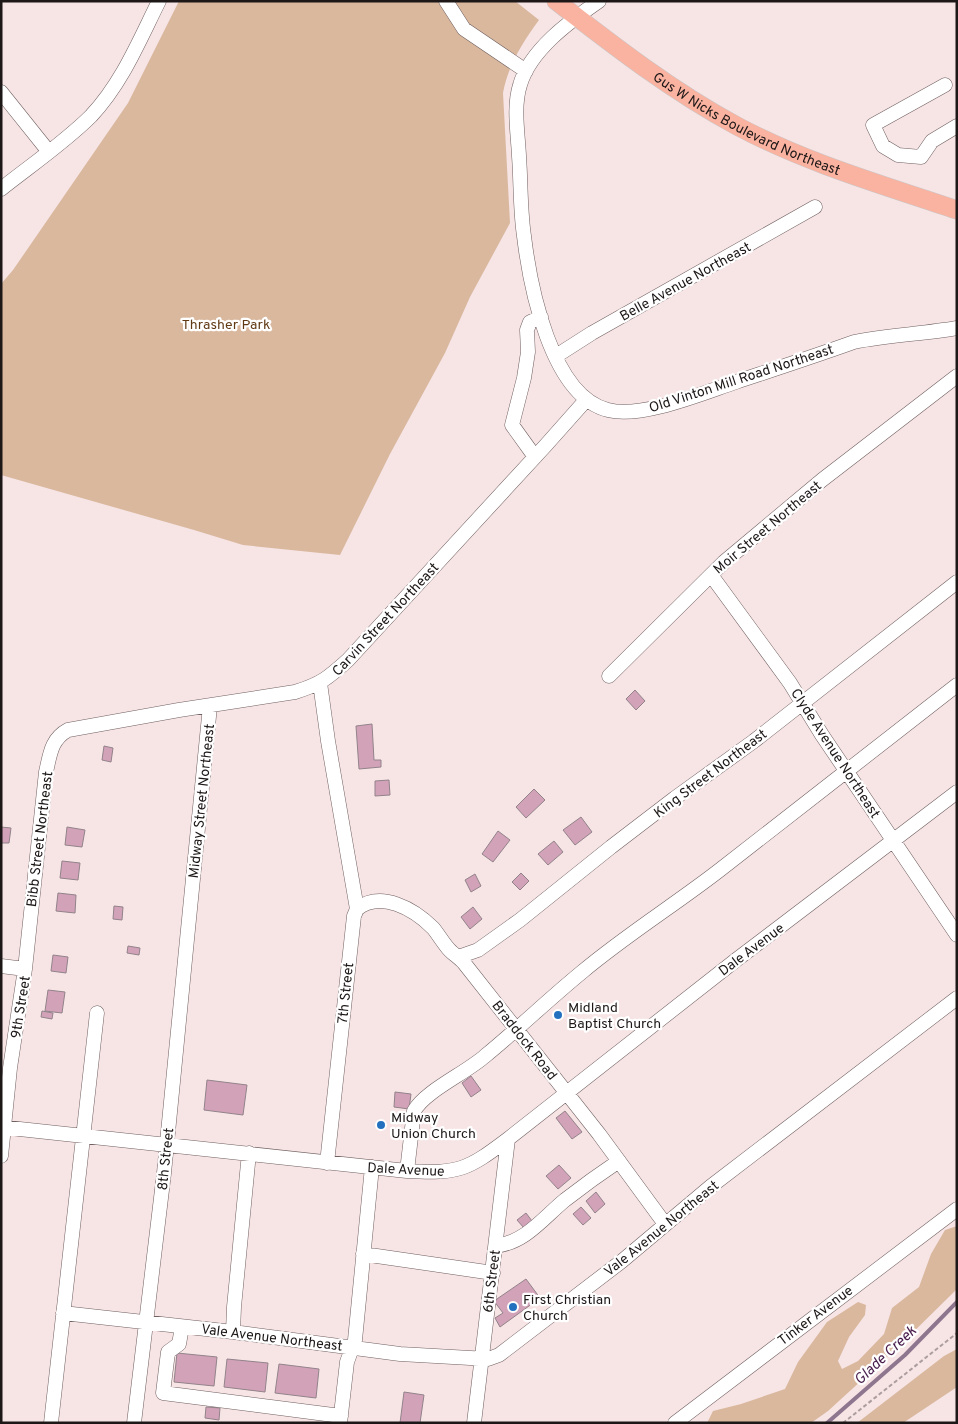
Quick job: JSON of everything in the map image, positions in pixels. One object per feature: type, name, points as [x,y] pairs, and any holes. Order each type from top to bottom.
[{"type":"main road","name":"Gus W Nicks Boulevard Northeast","points":[[556,1],[665,84],[738,127],[824,165],[957,210]]},
{"type":"street","points":[[1,189],[90,117],[107,96],[131,59],[159,1]]},
{"type":"street","points":[[446,1],[464,30],[526,71]]},
{"type":"street","name":"Old Vinton Mill Road Northeast","points":[[599,1],[558,32],[542,49],[526,71],[519,86],[517,110],[522,206],[529,271],[541,317],[556,356],[568,378],[586,400],[596,407],[620,412],[664,406],[854,342],[874,338],[925,334],[957,328]]},
{"type":"street","points":[[945,85],[873,125],[884,146],[898,155],[921,157],[932,141],[957,126]]},
{"type":"street","points":[[1,92],[49,152]]},
{"type":"street","name":"Belle Avenue Northeast","points":[[556,356],[592,333],[815,207]]},
{"type":"street","points":[[535,457],[512,425],[524,378],[528,352],[526,330],[530,322],[541,317]]},
{"type":"street","name":"Moir Street Northeast","points":[[609,676],[711,575],[793,504],[957,376]]},
{"type":"street","name":"Carvin Street Northeast","points":[[61,734],[68,730],[295,692],[328,679],[348,660],[586,400]]},
{"type":"street","name":"Clyde Avenue Northeast","points":[[711,575],[790,683],[957,935]]},
{"type":"street","name":"King Street Northeast","points":[[458,957],[478,950],[520,920],[611,847],[754,741],[957,582]]},
{"type":"street","name":"7th Street","points":[[320,683],[356,910],[348,966],[327,1163]]},
{"type":"street","points":[[407,1171],[414,1111],[418,1103],[426,1096],[466,1072],[621,941],[715,873],[957,685]]},
{"type":"street","name":"Midway Street Northeast","points":[[192,895],[210,706]]},
{"type":"street","name":"Bibb Street Northeast","points":[[27,947],[46,772],[51,748],[61,734]]},
{"type":"street","name":"Dale Avenue","points":[[3,1127],[407,1171],[451,1172],[466,1167],[480,1161],[736,960],[957,792]]},
{"type":"street","name":"8th Street","points":[[134,1423],[167,1145],[192,895]]},
{"type":"street","name":"Braddock Road","points":[[356,910],[362,905],[384,901],[408,909],[434,929],[448,949],[458,957],[517,1029],[665,1224]]},
{"type":"street","name":"9th Street","points":[[1,1156],[10,1068],[27,947]]},
{"type":"street","points":[[1,966],[25,969]]},
{"type":"street","name":"Vale Avenue Northeast","points":[[63,1312],[400,1354],[488,1359],[507,1350],[622,1261],[710,1188],[957,998]]},
{"type":"street","points":[[51,1423],[97,1013]]},
{"type":"street","name":"6th Street","points":[[474,1423],[508,1139]]},
{"type":"street","points":[[233,1332],[249,1153]]},
{"type":"street","points":[[496,1246],[506,1245],[526,1235],[563,1201],[619,1161]]},
{"type":"street","points":[[182,1327],[179,1344],[168,1352],[163,1393],[341,1419],[347,1362],[353,1347],[372,1167]]},
{"type":"street","name":"Tinker Avenue","points":[[675,1423],[957,1209]]},
{"type":"street","points":[[363,1254],[493,1273]]},
{"type":"path","points":[[843,1423],[957,1333]]},
{"type":"green space","name":"Thrasher Park","points":[[179,1],[515,1],[539,20],[517,54],[508,73],[503,93],[510,223],[470,297],[445,353],[390,454],[340,555],[243,545],[1,475],[1,284],[13,270],[128,103]]},
{"type":"green space","points":[[957,1226],[957,1289],[897,1348],[828,1411],[811,1423],[707,1423],[713,1411],[785,1389],[798,1362],[827,1322],[858,1302],[866,1305],[865,1315],[849,1337],[838,1361],[842,1369],[858,1361],[884,1334],[892,1308],[919,1287],[931,1254],[945,1230]]},
{"type":"green space","points":[[957,1349],[957,1387],[903,1423],[857,1423],[944,1356]]},
{"type":"building","points":[[635,690],[645,701],[636,710],[626,699]]},
{"type":"building","points":[[372,724],[374,760],[381,760],[381,767],[359,769],[356,726]]},
{"type":"building","points":[[104,746],[113,748],[111,762],[102,760]]},
{"type":"building","points":[[389,780],[390,795],[375,796],[375,781]]},
{"type":"building","points":[[534,789],[545,800],[526,818],[516,807]]},
{"type":"building","points":[[581,817],[592,832],[575,845],[563,830]]},
{"type":"building","points":[[1,827],[11,828],[9,843],[1,843]]},
{"type":"building","points":[[67,827],[85,830],[82,847],[65,845]]},
{"type":"building","points":[[498,831],[510,840],[493,862],[482,854]]},
{"type":"building","points":[[554,841],[563,852],[548,865],[538,854]]},
{"type":"building","points":[[62,861],[80,863],[78,880],[60,878]]},
{"type":"building","points":[[521,873],[529,881],[520,890],[512,882]]},
{"type":"building","points":[[475,874],[481,886],[471,892],[465,880]]},
{"type":"building","points":[[58,893],[76,895],[75,913],[56,911]]},
{"type":"building","points":[[114,906],[123,907],[122,920],[113,919]]},
{"type":"building","points":[[473,907],[482,919],[470,929],[461,917]]},
{"type":"building","points":[[128,946],[140,948],[139,955],[127,953]]},
{"type":"building","points":[[53,955],[68,957],[66,973],[51,971]]},
{"type":"building","points":[[48,990],[65,992],[62,1013],[45,1011]]},
{"type":"building","points":[[42,1011],[53,1013],[52,1019],[41,1017]]},
{"type":"building","points":[[471,1076],[481,1090],[471,1097],[462,1083]]},
{"type":"building","points":[[207,1080],[247,1085],[243,1115],[204,1110]]},
{"type":"building","points":[[395,1092],[411,1094],[409,1109],[394,1107]]},
{"type":"building","points":[[565,1111],[582,1132],[572,1139],[556,1118]]},
{"type":"building","points":[[559,1165],[571,1178],[558,1189],[546,1176]]},
{"type":"building","points":[[596,1192],[605,1204],[595,1213],[586,1201]]},
{"type":"building","points":[[581,1207],[591,1218],[583,1225],[573,1214]]},
{"type":"building","points":[[526,1213],[532,1221],[524,1228],[517,1220]]},
{"type":"building","name":"First Christian Church","points":[[526,1279],[540,1298],[500,1327],[495,1318],[503,1313],[494,1301]]},
{"type":"building","points":[[177,1353],[217,1357],[214,1386],[174,1382]]},
{"type":"building","points":[[227,1359],[268,1363],[265,1392],[224,1387]]},
{"type":"building","points":[[279,1364],[319,1369],[316,1398],[275,1393]]},
{"type":"building","points":[[404,1392],[424,1395],[420,1423],[400,1423]]},
{"type":"building","points":[[206,1407],[220,1408],[219,1420],[205,1418]]},
{"type":"waterway","name":"Glade Creek","points":[[827,1423],[905,1355],[957,1302]]},
{"type":"place","name":"Midland Baptist Church","points":[[558,1015]]},
{"type":"place","name":"Midway Union Church","points":[[381,1125]]},
{"type":"place","name":"First Christian Church","points":[[513,1307]]}]
